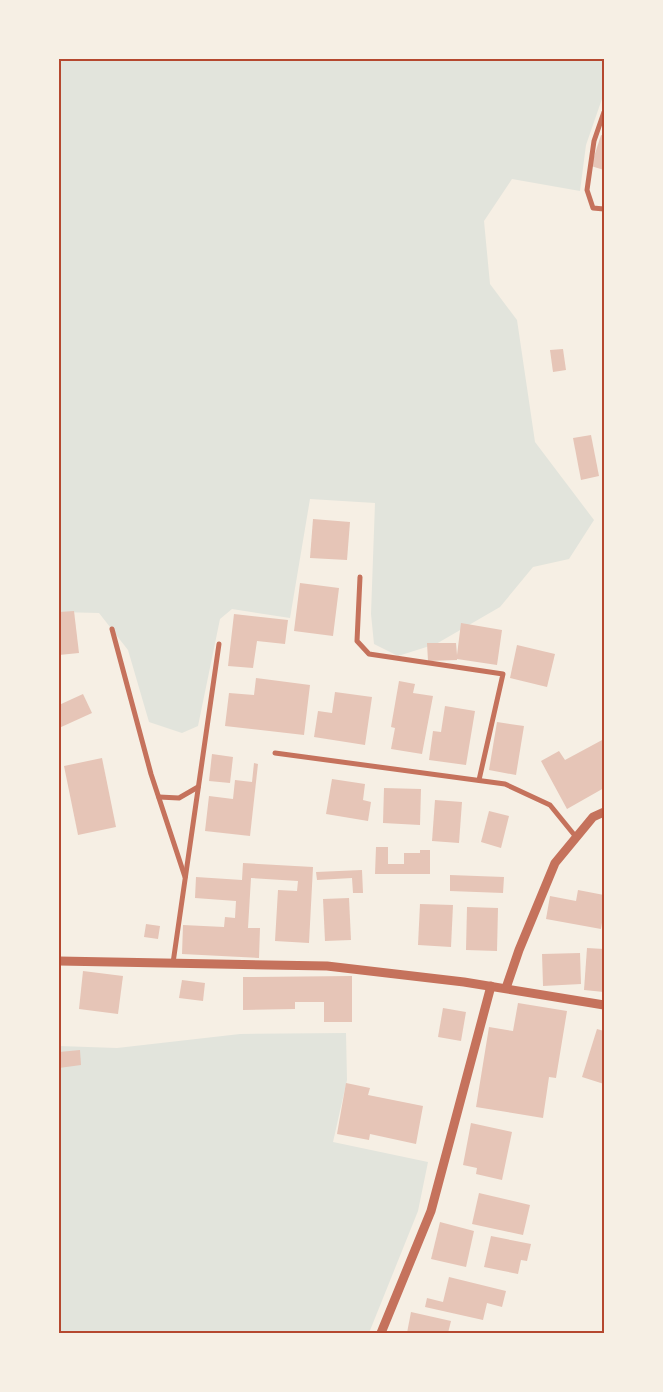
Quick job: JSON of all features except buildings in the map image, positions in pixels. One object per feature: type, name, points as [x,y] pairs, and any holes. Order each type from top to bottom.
[{"type":"street","points":[[604,112],[594,141],[587,190],[593,208],[604,209]]},
{"type":"street","points":[[360,577],[358,641],[369,654],[503,674],[479,780]]},
{"type":"street","points":[[112,629],[159,798],[186,880]]},
{"type":"street","points":[[173,963],[219,644]]},
{"type":"street","points":[[275,753],[505,784],[550,805],[576,838]]},
{"type":"street","points":[[159,798],[179,798],[198,787]]},
{"type":"street","points":[[506,988],[555,863],[593,817],[604,812]]},
{"type":"street","points":[[59,961],[327,966],[506,988],[604,1005]]},
{"type":"street","points":[[381,1333],[431,1211],[491,986]]},
{"type":"shaded area","points":[[59,59],[604,59],[604,93],[586,145],[580,191],[512,179],[484,221],[490,284],[517,320],[535,442],[594,520],[569,559],[533,567],[500,607],[436,644],[398,656],[374,644],[371,614],[375,503],[310,499],[290,618],[232,609],[220,619],[198,726],[182,733],[149,722],[128,650],[99,613],[59,612]]},
{"type":"shaded area","points":[[346,1033],[347,1080],[333,1142],[428,1162],[418,1211],[369,1333],[59,1333],[59,1046],[117,1048],[240,1034]]}]
